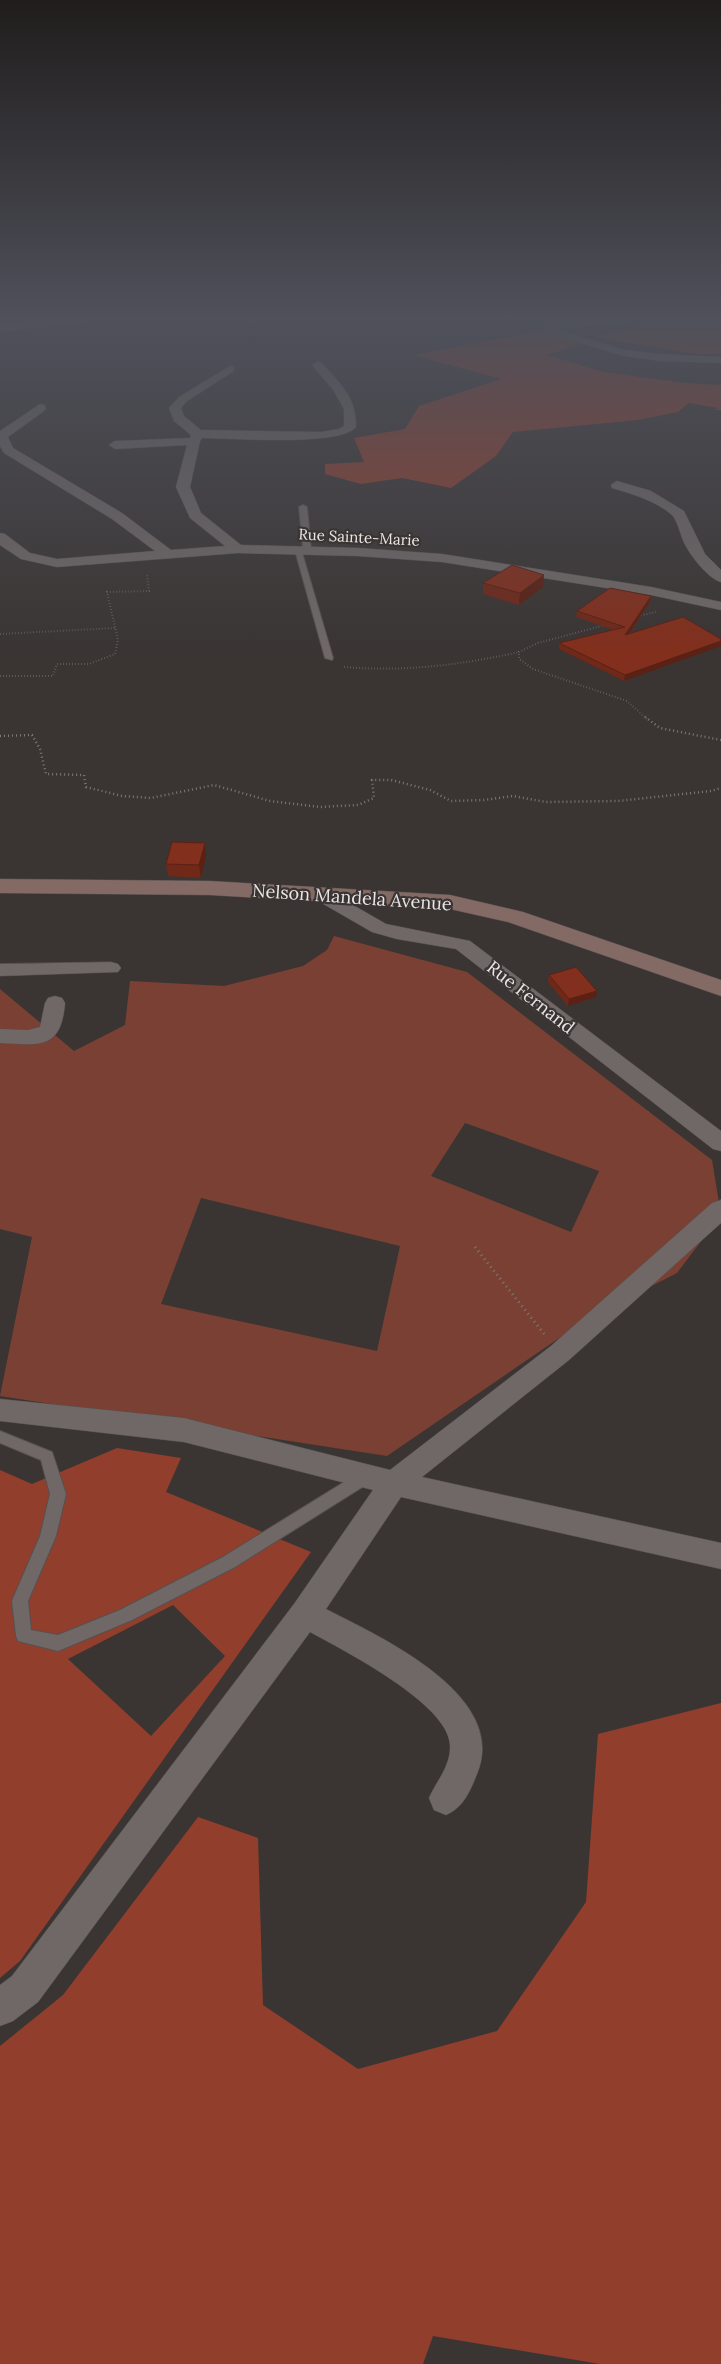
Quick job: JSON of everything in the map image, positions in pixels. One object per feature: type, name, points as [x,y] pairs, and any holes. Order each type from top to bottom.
[{"type":"street","points":[[10,429],[1,436],[8,450],[117,516],[168,554]]},
{"type":"street","points":[[188,429],[196,438]]},
{"type":"street","points":[[115,445],[196,438],[321,436],[343,432],[347,429]]},
{"type":"street","points":[[196,438],[183,487],[195,515],[238,549]]},
{"type":"street","points":[[617,485],[646,494],[680,514],[691,543],[699,556],[721,578]]},
{"type":"street","name":"Rue Sainte-Marie","points":[[0,536],[16,553],[31,560],[56,563],[238,549],[302,549],[442,558],[651,591],[721,606]]},
{"type":"street","name":"Nelson Mandela Avenue","points":[[0,886],[210,888],[450,902],[515,917],[721,988]]},
{"type":"street","name":"Rue Fernand","points":[[320,894],[368,922],[388,931],[449,940],[463,945],[720,1146]]},
{"type":"street","points":[[0,970],[111,968]]},
{"type":"street","points":[[0,1036],[31,1037],[47,1031],[52,1026],[55,1002]]},
{"type":"street","points":[[0,2008],[25,1989],[305,1614],[381,1479],[560,1353],[721,1209]]},
{"type":"street","points":[[0,1410],[184,1430],[381,1479],[721,1556]]},
{"type":"street","points":[[305,1614],[388,1659],[428,1687],[453,1710],[466,1737],[466,1762],[457,1782],[446,1798]]},
{"type":"lane","points":[[303,507],[302,549],[329,658]]},
{"type":"lane","points":[[0,1436],[47,1456],[58,1494],[48,1536],[20,1601],[24,1636],[58,1643],[126,1615],[229,1562],[381,1479]]},
{"type":"path","points":[[0,676],[53,676],[57,664],[89,664],[115,654],[118,640],[107,592],[149,591],[146,556]]},
{"type":"path","points":[[634,618],[696,600]]},
{"type":"path","points":[[329,658],[342,667],[376,671],[471,662],[519,652],[538,643],[605,625]]},
{"type":"path","points":[[0,634],[116,628]]},
{"type":"path","points":[[519,652],[519,659],[533,669],[627,700],[637,712],[660,728],[721,740]]},
{"type":"path","points":[[0,736],[32,735],[40,749],[46,774],[84,775],[86,787],[122,796],[151,798],[214,785],[270,801],[320,807],[358,805],[374,798],[372,780],[391,780],[430,790],[451,801],[484,800],[513,796],[546,802],[618,801],[711,791],[721,788]]},
{"type":"path","points":[[475,1247],[560,1353]]},
{"type":"shaded area","points":[[403,429],[541,429],[513,432],[496,456],[451,488],[402,478],[361,484],[325,474],[325,464],[364,462],[354,438]]},
{"type":"shaded area","points":[[334,936],[467,972],[712,1160],[721,1215],[677,1273],[587,1319],[387,1456],[0,1396],[32,1237],[0,1229],[0,989],[74,1051],[125,1025],[130,981],[224,986],[303,966],[327,950]],"holes":[[[465,1123],[599,1171],[571,1232],[431,1176]],[[201,1198],[400,1246],[377,1351],[161,1304]]]},
{"type":"shaded area","points":[[117,1448],[181,1458],[166,1492],[311,1552],[20,1961],[0,1978],[0,1470],[32,1484]],"holes":[[[173,1605],[225,1656],[151,1736],[68,1659]]]},
{"type":"shaded area","points":[[721,1703],[721,2364],[600,2364],[433,2336],[423,2364],[0,2364],[0,2046],[63,1995],[198,1817],[258,1838],[263,2005],[358,2069],[497,2031],[586,1902],[598,1734]]},
{"type":"building","points":[[512,565],[544,575],[520,593],[483,583]]},
{"type":"building","points":[[610,588],[651,596],[625,635],[683,617],[721,639],[721,641],[625,675],[559,643],[625,627],[577,611]]},
{"type":"building","points":[[172,842],[205,843],[199,865],[166,864]]},
{"type":"building","points":[[576,967],[597,991],[569,999],[549,975]]}]
